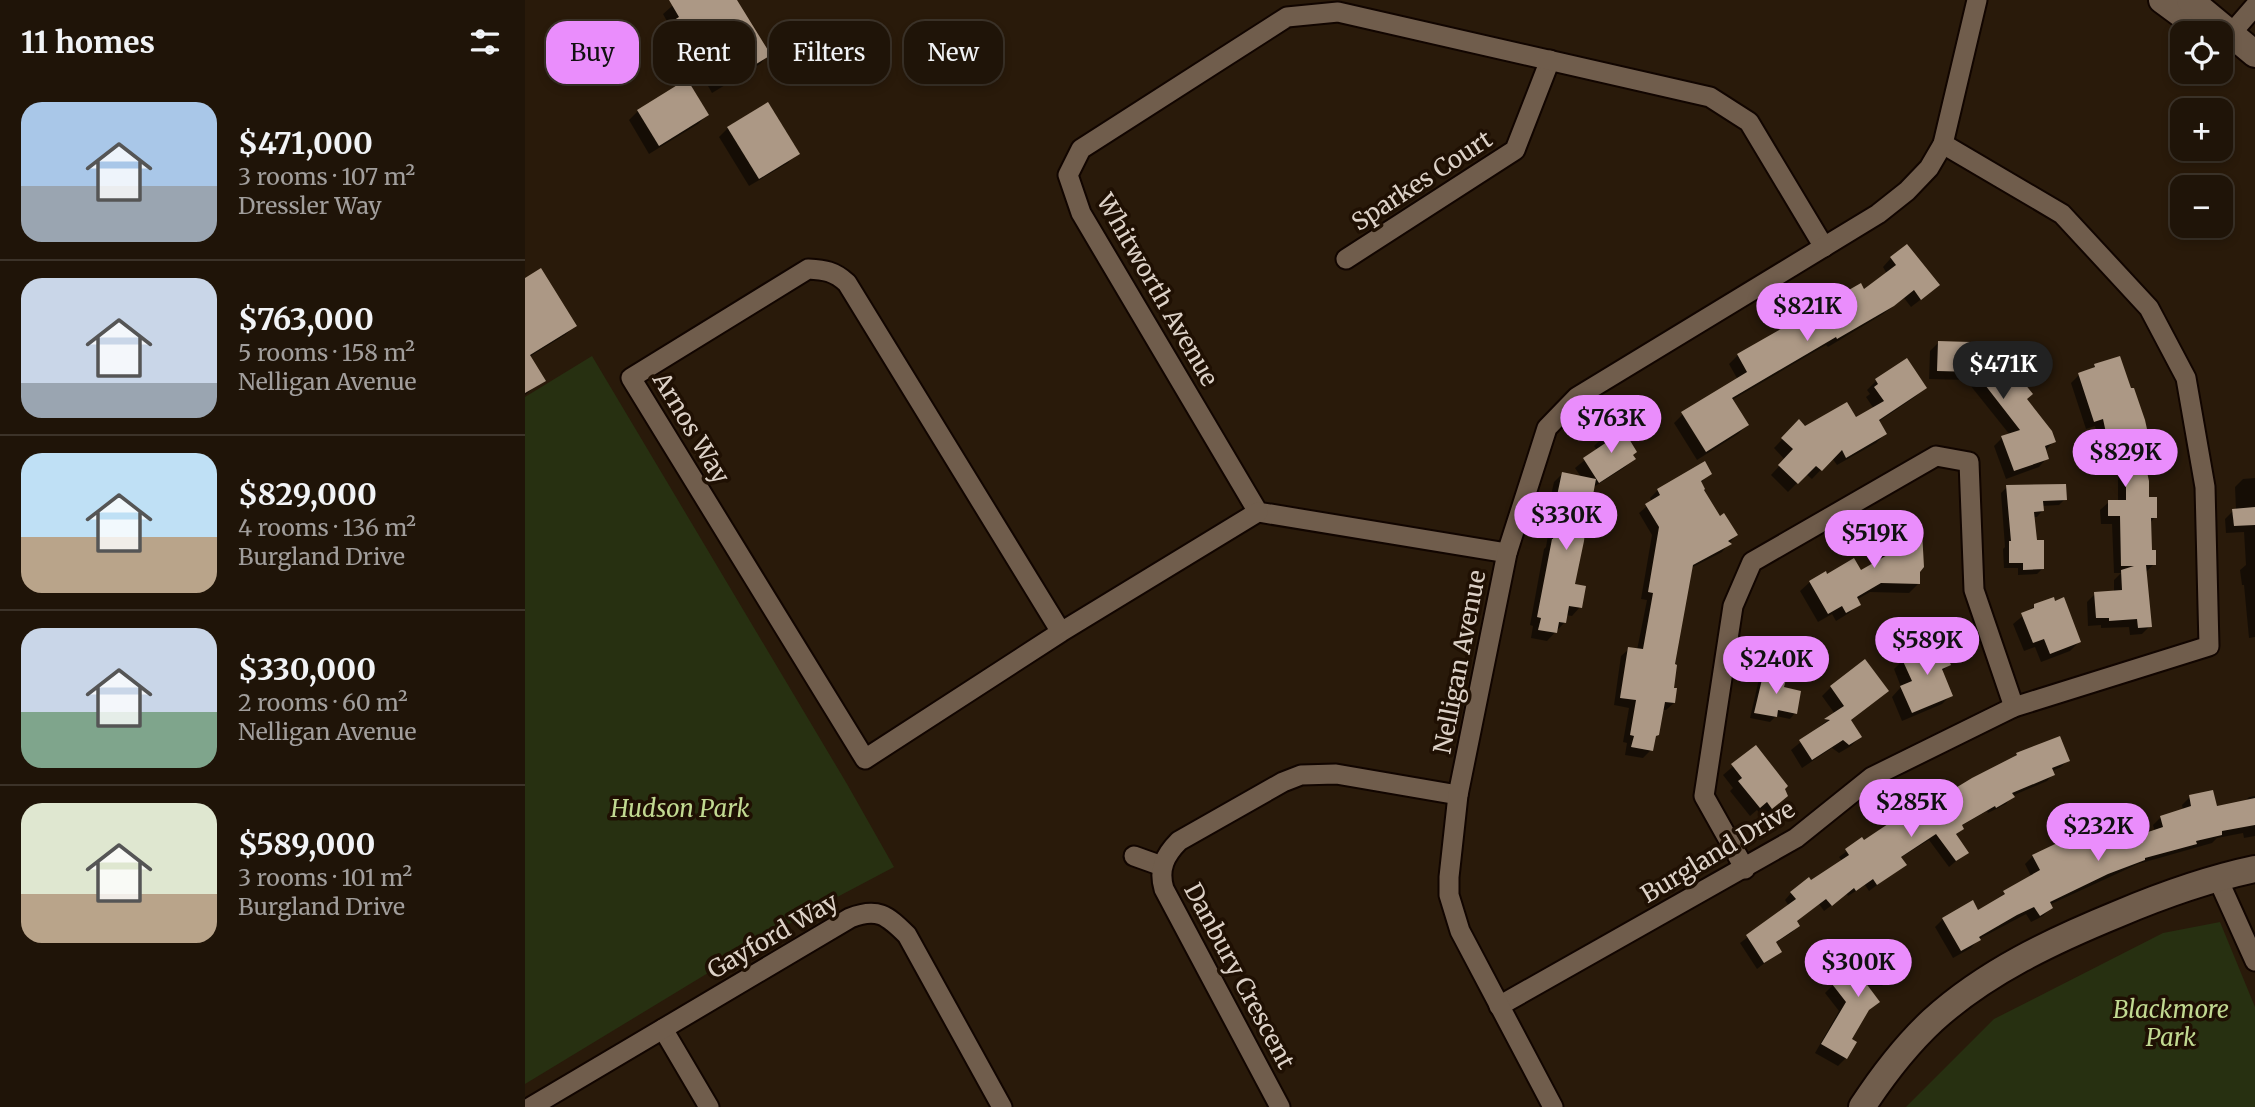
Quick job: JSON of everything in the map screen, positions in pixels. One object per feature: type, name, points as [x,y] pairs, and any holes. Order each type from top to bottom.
[{"type":"street","name":"Nelligan Avenue","points":[[1553,1107],[1460,931],[1449,895],[1458,795],[1507,553],[1547,428],[1577,397],[1878,214],[1907,191],[1929,168],[1943,144],[1977,0]]},
{"type":"street","points":[[2162,0],[2194,21]]},
{"type":"street","points":[[2190,0],[2207,21]]},
{"type":"street","points":[[2233,27],[2255,6]]},
{"type":"street","name":"Whitworth Avenue","points":[[1258,512],[1081,213],[1068,175],[1081,149],[1287,17],[1338,12],[1710,97],[1749,122],[1823,247]]},
{"type":"street","points":[[2233,44],[2255,54]]},
{"type":"street","points":[[2233,52],[2255,76]]},
{"type":"street","name":"Sparkes Court","points":[[1346,259],[1515,150],[1550,60]]},
{"type":"street","name":"Burgland Drive","points":[[1499,1006],[1796,838],[1872,777],[2014,707],[2209,646],[2205,487],[2186,378],[2149,308],[2062,214],[1943,144]]},
{"type":"street","name":"Arnos Way","points":[[1061,632],[847,283],[829,270],[808,270],[631,378],[865,759],[1061,632],[1258,512]]},
{"type":"street","points":[[1745,869],[1704,796],[1733,606],[1752,562],[1936,456],[1969,462],[1974,590],[2014,707]]},
{"type":"street","points":[[1258,512],[1507,553]]},
{"type":"street","name":"Danbury Crescent","points":[[1280,1107],[1170,903],[1161,877],[1167,855],[1179,841],[1283,782],[1301,775],[1336,774],[1458,795]]},
{"type":"street","name":"Danbury Crescent","points":[[1134,856],[1162,866]]},
{"type":"street","points":[[1881,1107],[1934,1041],[1985,1000],[2059,958],[2255,869]]},
{"type":"street","points":[[2220,884],[2255,961]]},
{"type":"street","points":[[1862,1107],[1907,1045],[1967,992],[2001,970],[2049,944],[2146,902],[2220,884],[2255,884]]},
{"type":"street","name":"Gayford Way","points":[[531,1107],[864,912],[878,913],[893,921],[907,935],[1002,1107]]},
{"type":"street","points":[[663,1029],[709,1107]]},
{"type":"green space","name":"Hudson Park","points":[[592,356],[894,867],[807,913],[525,1084],[525,397]]},
{"type":"green space","name":"Blackmore Park","points":[[2220,922],[2255,1007],[2255,1107],[1906,1107],[1994,1019],[2163,933]]},
{"type":"building","points":[[669,0],[737,0],[750,21],[672,21],[679,17]]},
{"type":"building","points":[[755,29],[769,52],[769,56],[755,65]]},
{"type":"building","points":[[679,84],[690,84],[709,115],[659,146],[637,110]]},
{"type":"building","points":[[768,102],[800,154],[759,179],[727,127]]},
{"type":"building","points":[[1907,244],[1940,285],[1921,300],[1914,290],[1894,306],[1732,398],[1749,425],[1706,452],[1681,412],[1747,372],[1737,354],[1861,283],[1864,289],[1896,265],[1890,257]]},
{"type":"building","points":[[541,268],[577,326],[530,355],[546,381],[525,393],[525,278]]},
{"type":"building","points":[[1938,341],[1971,342],[1971,350],[1989,351],[2005,372],[2011,367],[2033,394],[2027,399],[2052,431],[2056,442],[2045,446],[2049,459],[2014,471],[2001,436],[2020,430],[1975,372],[1937,371]]},
{"type":"building","points":[[2120,356],[2145,420],[2151,447],[2143,454],[2149,481],[2149,497],[2157,497],[2157,518],[2151,518],[2152,550],[2156,550],[2156,565],[2146,565],[2152,627],[2138,628],[2137,619],[2109,621],[2109,618],[2096,618],[2094,592],[2122,590],[2121,570],[2134,566],[2121,566],[2120,516],[2108,516],[2108,500],[2126,500],[2126,465],[2120,466],[2122,461],[2111,456],[2103,419],[2094,422],[2078,373],[2095,367],[2094,364]]},
{"type":"building","points":[[1907,358],[1927,388],[1879,420],[1887,434],[1846,458],[1842,450],[1822,471],[1816,466],[1798,484],[1778,465],[1793,449],[1781,438],[1799,419],[1805,426],[1847,402],[1856,417],[1884,401],[1874,387],[1878,384],[1875,379]]},
{"type":"building","points":[[1620,424],[1637,452],[1633,455],[1636,459],[1599,483],[1583,458],[1607,442],[1602,436]]},
{"type":"building","points":[[1705,461],[1712,474],[1701,481],[1704,490],[1720,516],[1724,513],[1738,535],[1728,541],[1732,544],[1693,565],[1675,664],[1675,703],[1665,702],[1653,751],[1631,747],[1634,736],[1630,735],[1636,700],[1620,698],[1628,647],[1643,649],[1653,593],[1648,592],[1659,527],[1645,504],[1660,495],[1657,489]]},
{"type":"building","points":[[1562,472],[1596,479],[1593,495],[1589,497],[1575,584],[1586,586],[1582,608],[1569,606],[1566,623],[1559,622],[1557,633],[1538,630],[1541,618],[1537,617],[1558,514],[1554,510]]},
{"type":"building","points":[[2066,484],[2067,500],[2043,501],[2044,511],[2034,512],[2037,540],[2044,540],[2044,569],[2023,570],[2023,563],[2009,563],[2011,541],[2006,485]]},
{"type":"building","points":[[2255,507],[2255,525],[2234,526],[2232,509]]},
{"type":"building","points":[[1889,517],[1913,518],[1913,532],[1922,531],[1924,567],[1920,572],[1920,584],[1881,583],[1857,597],[1861,605],[1846,613],[1842,606],[1828,614],[1809,581],[1854,558],[1861,570],[1889,554]]},
{"type":"building","points":[[2054,597],[2055,601],[2064,597],[2081,642],[2050,654],[2044,639],[2033,643],[2021,613],[2034,608],[2034,604]]},
{"type":"building","points":[[1940,640],[1951,665],[1942,669],[1953,696],[1912,713],[1900,686],[1912,681],[1902,659]]},
{"type":"building","points":[[1865,659],[1889,691],[1851,720],[1862,737],[1849,745],[1843,740],[1812,760],[1799,740],[1830,720],[1824,719],[1844,706],[1830,686]]},
{"type":"building","points":[[1764,671],[1787,675],[1784,687],[1801,691],[1797,714],[1778,710],[1777,717],[1754,713]]},
{"type":"building","points":[[2060,736],[2070,761],[2052,768],[2055,775],[2012,793],[2015,797],[1962,825],[1964,829],[1956,834],[1969,853],[1956,861],[1936,834],[1901,857],[1907,865],[1877,885],[1873,879],[1856,891],[1854,888],[1832,906],[1826,899],[1797,921],[1800,926],[1776,942],[1782,952],[1764,963],[1746,935],[1796,899],[1790,892],[1809,877],[1811,880],[1849,855],[1845,849],[1862,837],[1864,840],[1912,808],[1916,812],[2017,755],[2016,753]]},
{"type":"building","points":[[1756,745],[1788,786],[1785,789],[1788,796],[1772,809],[1767,802],[1760,808],[1738,781],[1742,778],[1731,764]]},
{"type":"building","points":[[2213,790],[2217,806],[2255,798],[2255,825],[2222,831],[2222,835],[2196,841],[2197,844],[2145,858],[2050,902],[2053,908],[2040,916],[2034,907],[2017,915],[1961,951],[1942,918],[1973,900],[1978,910],[2005,894],[2003,891],[2040,870],[2032,855],[2074,835],[2080,848],[2133,828],[2136,836],[2163,827],[2160,816],[2191,806],[2189,795]]},
{"type":"building","points":[[1883,945],[1899,965],[1892,979],[1862,978],[1880,1002],[1869,1010],[1852,1039],[1857,1042],[1847,1059],[1821,1044],[1846,1002],[1832,984]]}]
